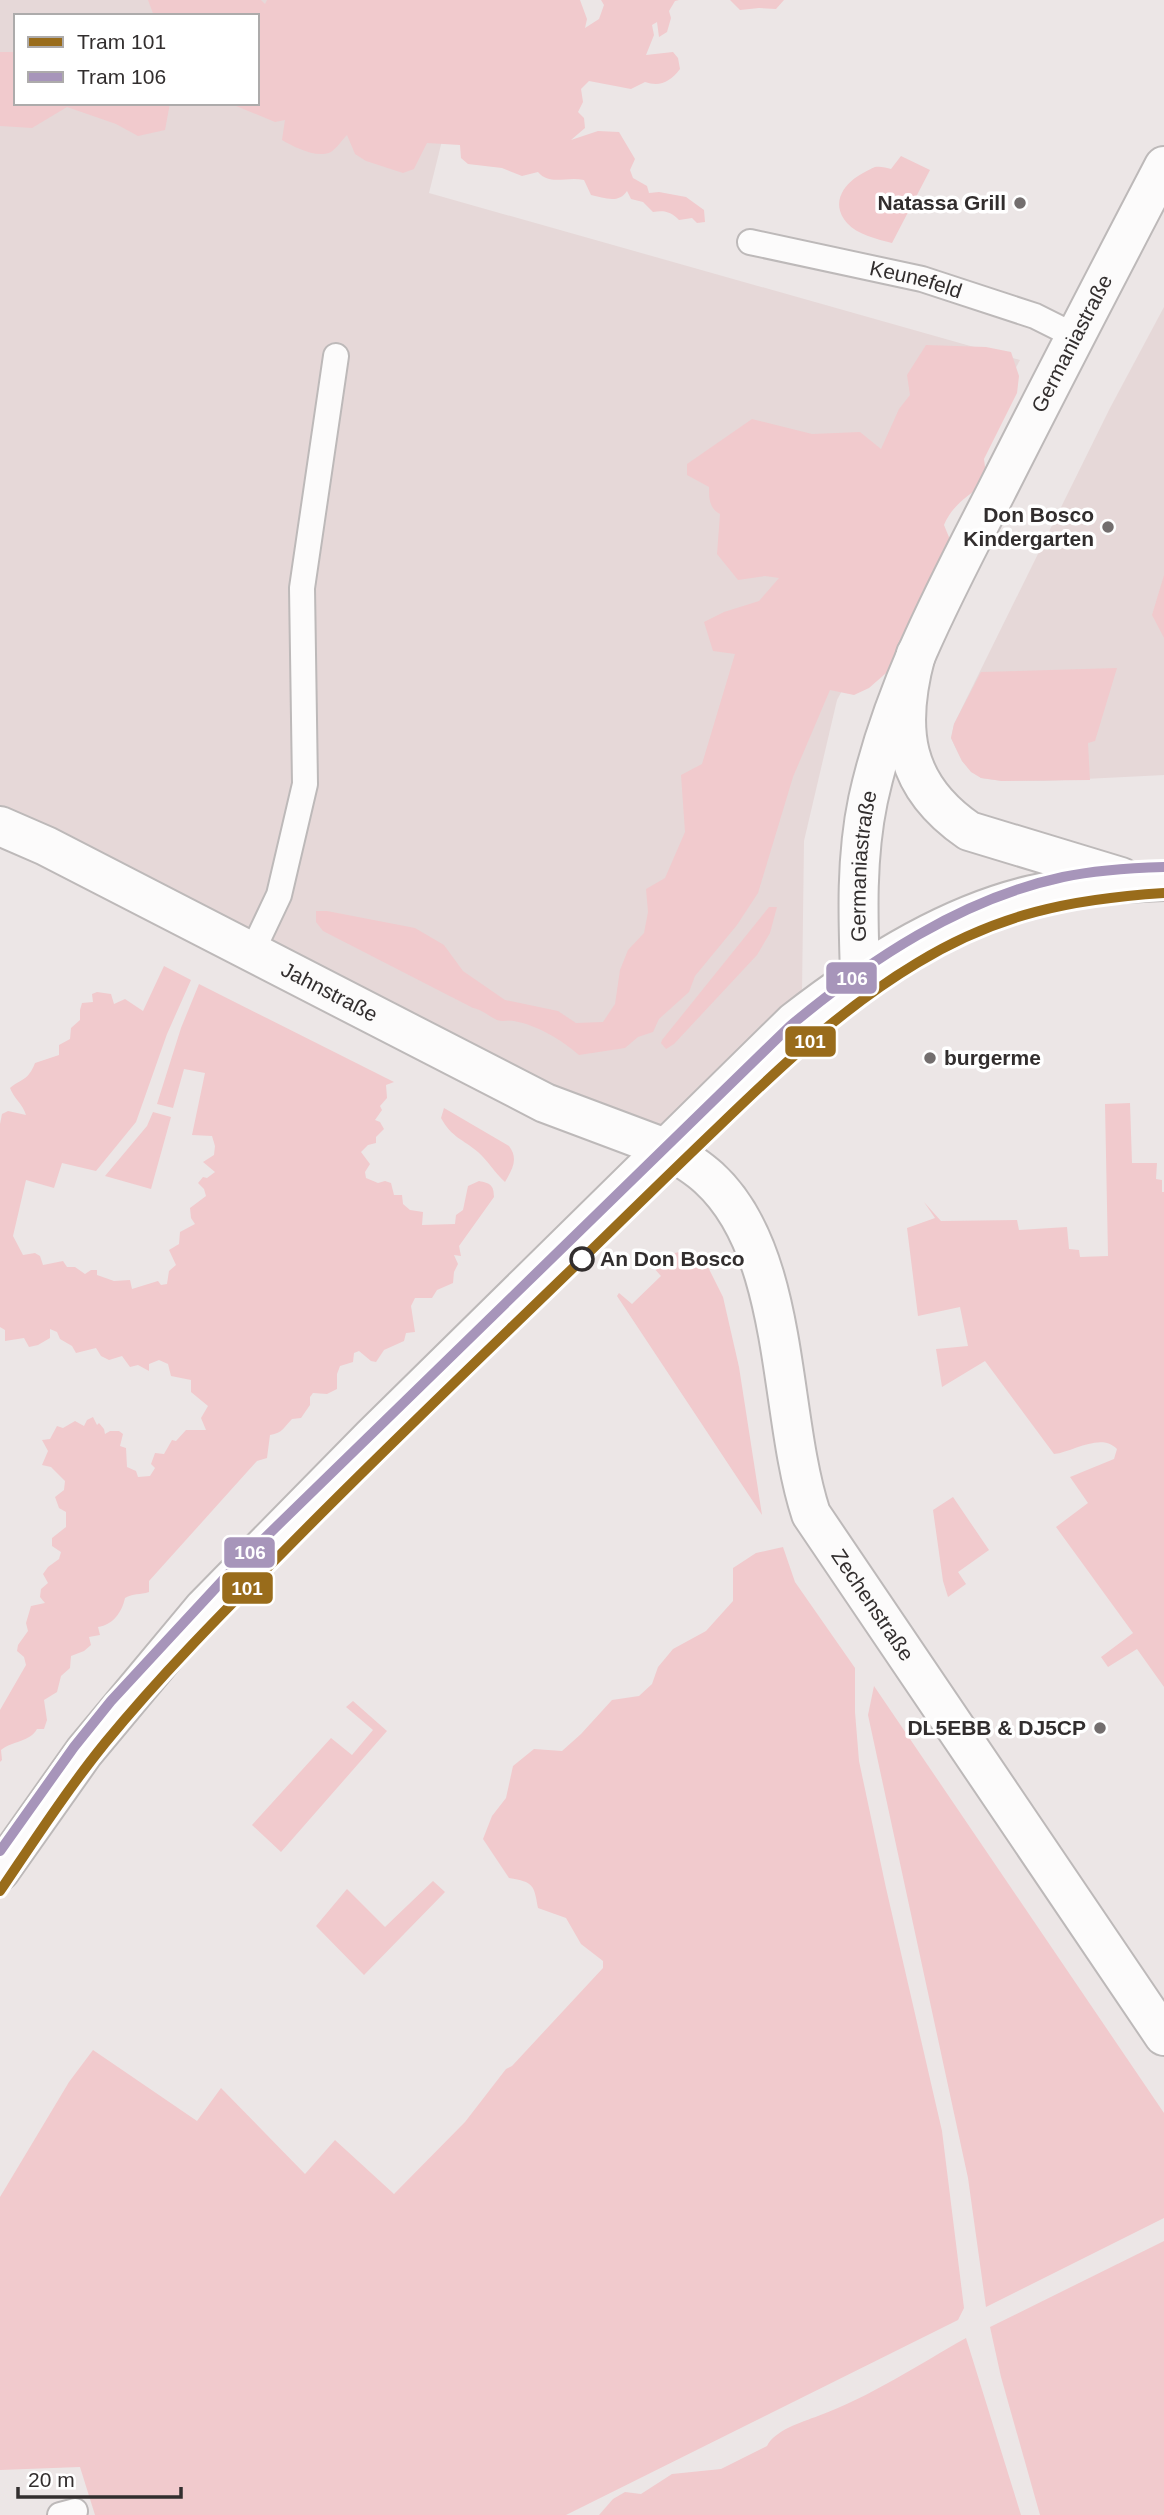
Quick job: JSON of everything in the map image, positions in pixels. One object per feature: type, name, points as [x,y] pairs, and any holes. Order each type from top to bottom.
[{"type":"main road","name":"Germaniastraße","points":[[860,974],[859,878],[868,801],[895,704],[937,608],[1164,166]]},
{"type":"main road","points":[[916,654],[906,702],[905,720],[910,758],[918,778],[939,806],[969,831],[1150,882]]},
{"type":"main road","name":"Jahnstraße","points":[[0,826],[37,841],[545,1103],[665,1149]]},
{"type":"main road","points":[[0,1871],[84,1752],[204,1608],[372,1437],[794,1022],[860,974],[941,929],[1004,904],[1032,895],[1092,884],[1150,882]]},
{"type":"main road","name":"Zechenstraße","points":[[665,1149],[709,1177],[723,1192],[746,1228],[769,1297],[800,1476],[811,1514],[1164,2036]]},
{"type":"lane","name":"Keunefeld","points":[[750,242],[922,279],[1035,316],[1075,336]]},
{"type":"lane","points":[[252,951],[279,895],[305,784],[302,588],[336,356]]},
{"type":"shaded area","points":[[0,0],[477,0],[429,193],[1020,360],[837,700],[804,841],[802,992],[665,1148],[0,826]]},
{"type":"shaded area","points":[[148,0],[261,0],[265,4],[267,0],[580,0],[587,19],[585,28],[599,19],[604,5],[601,0],[679,0],[675,1],[669,11],[671,18],[667,32],[659,37],[657,22],[652,25],[654,35],[646,55],[673,52],[678,58],[680,69],[664,82],[645,82],[631,89],[589,81],[581,89],[583,102],[578,112],[584,118],[585,128],[571,140],[598,131],[619,132],[635,159],[630,170],[633,178],[647,186],[649,193],[686,197],[704,210],[705,222],[697,223],[692,218],[679,220],[668,212],[653,212],[643,202],[631,199],[627,191],[616,199],[591,195],[584,180],[553,180],[538,172],[522,176],[502,168],[468,164],[461,158],[460,145],[427,143],[414,169],[403,173],[366,161],[355,154],[347,135],[331,152],[325,154],[299,149],[282,140],[285,120],[275,122],[234,105],[259,105],[259,14],[153,14]]},
{"type":"shaded area","points":[[730,0],[784,0],[776,9],[740,10]]},
{"type":"shaded area","points":[[0,52],[14,52],[14,105],[170,105],[165,130],[138,136],[116,124],[67,107],[32,128],[0,126]]},
{"type":"shaded area","points":[[901,156],[930,170],[892,243],[857,231],[847,223],[839,208],[842,193],[851,181],[875,167],[891,169]]},
{"type":"shaded area","name":"Don Bosco Kindergarten","points":[[1164,307],[1164,775],[1044,781],[981,778],[962,761],[951,738],[954,724],[1110,408]]},
{"type":"shaded area","points":[[926,345],[986,347],[1011,352],[1019,376],[1017,393],[984,459],[987,482],[962,500],[947,518],[944,525],[953,547],[893,667],[869,688],[854,695],[830,690],[793,777],[758,893],[737,925],[695,976],[689,992],[659,1019],[653,1032],[638,1037],[625,1048],[579,1055],[540,1030],[523,1023],[497,1020],[323,931],[316,922],[316,911],[415,928],[444,945],[463,971],[505,1000],[558,1011],[576,1023],[603,1022],[615,1004],[620,970],[628,950],[644,933],[648,912],[646,889],[665,878],[685,832],[681,775],[702,764],[735,654],[713,651],[704,622],[724,612],[759,601],[779,578],[765,576],[738,580],[717,554],[720,514],[712,506],[709,487],[687,475],[687,464],[752,419],[812,434],[860,432],[881,449],[899,409],[910,395],[907,375]]},
{"type":"shaded area","points":[[1164,575],[1164,638],[1152,615]]},
{"type":"shaded area","points":[[1117,668],[1095,741],[1088,743],[1090,780],[1002,781],[981,778],[971,772],[962,761],[951,738],[954,724],[981,672]]},
{"type":"shaded area","points":[[769,907],[777,907],[770,933],[757,955],[674,1044],[666,1049],[661,1043],[662,1040]]},
{"type":"shaded area","points":[[164,966],[191,980],[167,1034],[136,1122],[96,1171],[62,1163],[54,1188],[26,1180],[13,1236],[23,1255],[35,1253],[40,1256],[43,1265],[63,1261],[67,1267],[75,1267],[85,1274],[97,1270],[97,1275],[114,1281],[130,1280],[132,1289],[158,1281],[161,1285],[167,1284],[169,1271],[176,1265],[169,1250],[179,1244],[180,1232],[195,1224],[190,1208],[206,1196],[198,1183],[203,1177],[207,1178],[215,1172],[203,1162],[214,1155],[212,1136],[192,1135],[205,1073],[184,1069],[173,1108],[157,1104],[181,1028],[199,984],[394,1082],[386,1085],[387,1098],[380,1106],[382,1110],[375,1120],[380,1122],[384,1129],[376,1137],[376,1143],[368,1145],[361,1152],[370,1164],[365,1172],[366,1178],[378,1183],[391,1183],[394,1195],[402,1195],[403,1204],[410,1210],[423,1212],[422,1225],[455,1224],[456,1215],[463,1210],[468,1186],[479,1181],[491,1185],[494,1197],[459,1246],[461,1256],[454,1255],[458,1264],[453,1283],[437,1290],[432,1298],[415,1298],[411,1306],[415,1332],[406,1333],[404,1341],[384,1350],[376,1362],[359,1351],[354,1353],[353,1362],[340,1366],[337,1389],[327,1394],[313,1393],[310,1405],[301,1418],[292,1419],[281,1431],[270,1435],[267,1458],[257,1461],[149,1581],[149,1592],[125,1598],[116,1617],[108,1624],[98,1627],[100,1635],[89,1637],[91,1645],[71,1656],[70,1668],[61,1676],[57,1692],[44,1700],[47,1720],[44,1729],[37,1729],[25,1739],[1,1750],[0,1762],[0,1710],[26,1665],[24,1657],[17,1651],[18,1645],[28,1631],[26,1623],[31,1606],[45,1603],[40,1597],[41,1589],[48,1583],[43,1574],[59,1559],[61,1552],[52,1546],[52,1538],[66,1527],[66,1512],[59,1508],[55,1497],[64,1490],[65,1481],[51,1467],[42,1465],[48,1451],[42,1440],[50,1439],[57,1426],[63,1428],[75,1421],[84,1426],[87,1420],[93,1417],[105,1434],[119,1431],[123,1434],[120,1446],[126,1448],[127,1467],[136,1471],[138,1477],[150,1476],[155,1468],[151,1464],[155,1453],[164,1454],[172,1440],[176,1441],[186,1430],[206,1430],[201,1418],[208,1406],[191,1392],[191,1380],[171,1376],[168,1364],[159,1360],[149,1364],[149,1371],[138,1365],[130,1367],[122,1356],[109,1360],[101,1356],[96,1348],[76,1353],[72,1346],[60,1339],[57,1332],[50,1329],[50,1338],[29,1347],[24,1338],[5,1341],[5,1330],[0,1327],[0,1124],[2,1114],[8,1111],[26,1115],[10,1088],[27,1076],[35,1063],[59,1055],[59,1045],[70,1039],[71,1028],[80,1020],[82,1003],[93,1002],[92,994],[111,994],[114,1004],[125,999],[143,1011]]},
{"type":"shaded area","points":[[1130,1103],[1132,1163],[1157,1163],[1156,1179],[1162,1180],[1164,1192],[1164,1687],[1137,1649],[1108,1667],[1101,1657],[1133,1633],[1056,1527],[1088,1503],[1070,1477],[1114,1459],[1117,1449],[1103,1442],[1054,1454],[985,1361],[942,1387],[936,1349],[968,1346],[960,1307],[918,1316],[907,1228],[935,1218],[924,1202],[941,1221],[1017,1220],[1019,1230],[1067,1227],[1069,1249],[1079,1250],[1080,1257],[1108,1256],[1105,1104]]},
{"type":"shaded area","points":[[444,1108],[509,1146],[514,1160],[505,1182],[478,1152],[449,1130],[441,1118]]},
{"type":"shaded area","points":[[153,1112],[171,1117],[151,1189],[105,1176],[147,1126]]},
{"type":"shaded area","points":[[683,1251],[706,1263],[723,1297],[739,1367],[762,1515],[617,1296],[619,1293],[632,1304],[661,1276],[653,1267],[667,1255]]},
{"type":"shaded area","points":[[953,1497],[989,1550],[958,1572],[966,1584],[948,1597],[943,1581],[933,1510]]},
{"type":"shaded area","points":[[783,1547],[795,1582],[855,1668],[859,1761],[942,2131],[964,2308],[958,2320],[566,2515],[95,2515],[80,2467],[0,2470],[0,2197],[69,2082],[93,2050],[197,2121],[221,2088],[305,2174],[335,2140],[394,2194],[465,2122],[506,2069],[512,2066],[603,1968],[603,1961],[581,1944],[566,1918],[538,1908],[534,1889],[524,1881],[509,1878],[483,1839],[492,1816],[506,1798],[513,1766],[534,1749],[562,1751],[612,1700],[639,1696],[652,1684],[658,1667],[673,1649],[706,1631],[733,1601],[733,1568],[756,1553]]},
{"type":"shaded area","points":[[874,1686],[1164,2113],[1164,2218],[986,2307],[968,2178],[868,1715]]},
{"type":"shaded area","points":[[353,1701],[387,1731],[281,1852],[252,1825],[331,1738],[352,1755],[373,1730],[346,1707]]},
{"type":"shaded area","points":[[433,1881],[445,1892],[364,1975],[316,1926],[347,1889],[385,1927]]},
{"type":"shaded area","points":[[1164,2241],[1164,2515],[1040,2515],[1001,2377],[990,2327]]},
{"type":"shaded area","points":[[966,2338],[1021,2515],[599,2515],[613,2499],[625,2492],[641,2494],[672,2474],[721,2469],[767,2446],[776,2435],[790,2427],[856,2400]]},
{"type":"tram line","name":"106","points":[[0,1851],[74,1747],[111,1701],[236,1566],[790,1026],[884,956],[953,916],[988,900],[1063,877],[1164,867]]},
{"type":"tram line","name":"101","points":[[0,1891],[91,1761],[191,1646],[391,1444],[740,1106],[812,1040],[889,981],[976,932],[1066,905],[1164,893]]},
{"type":"place","name":"Natassa Grill","points":[[1020,203]]},
{"type":"place","name":"Don Bosco Kindergarten","points":[[1108,527]]},
{"type":"place","name":"burgerme","points":[[930,1058]]},
{"type":"place","name":"An Don Bosco","points":[[582,1259]]},
{"type":"place","name":"DL5EBB & DJ5CP","points":[[1100,1728]]}]
